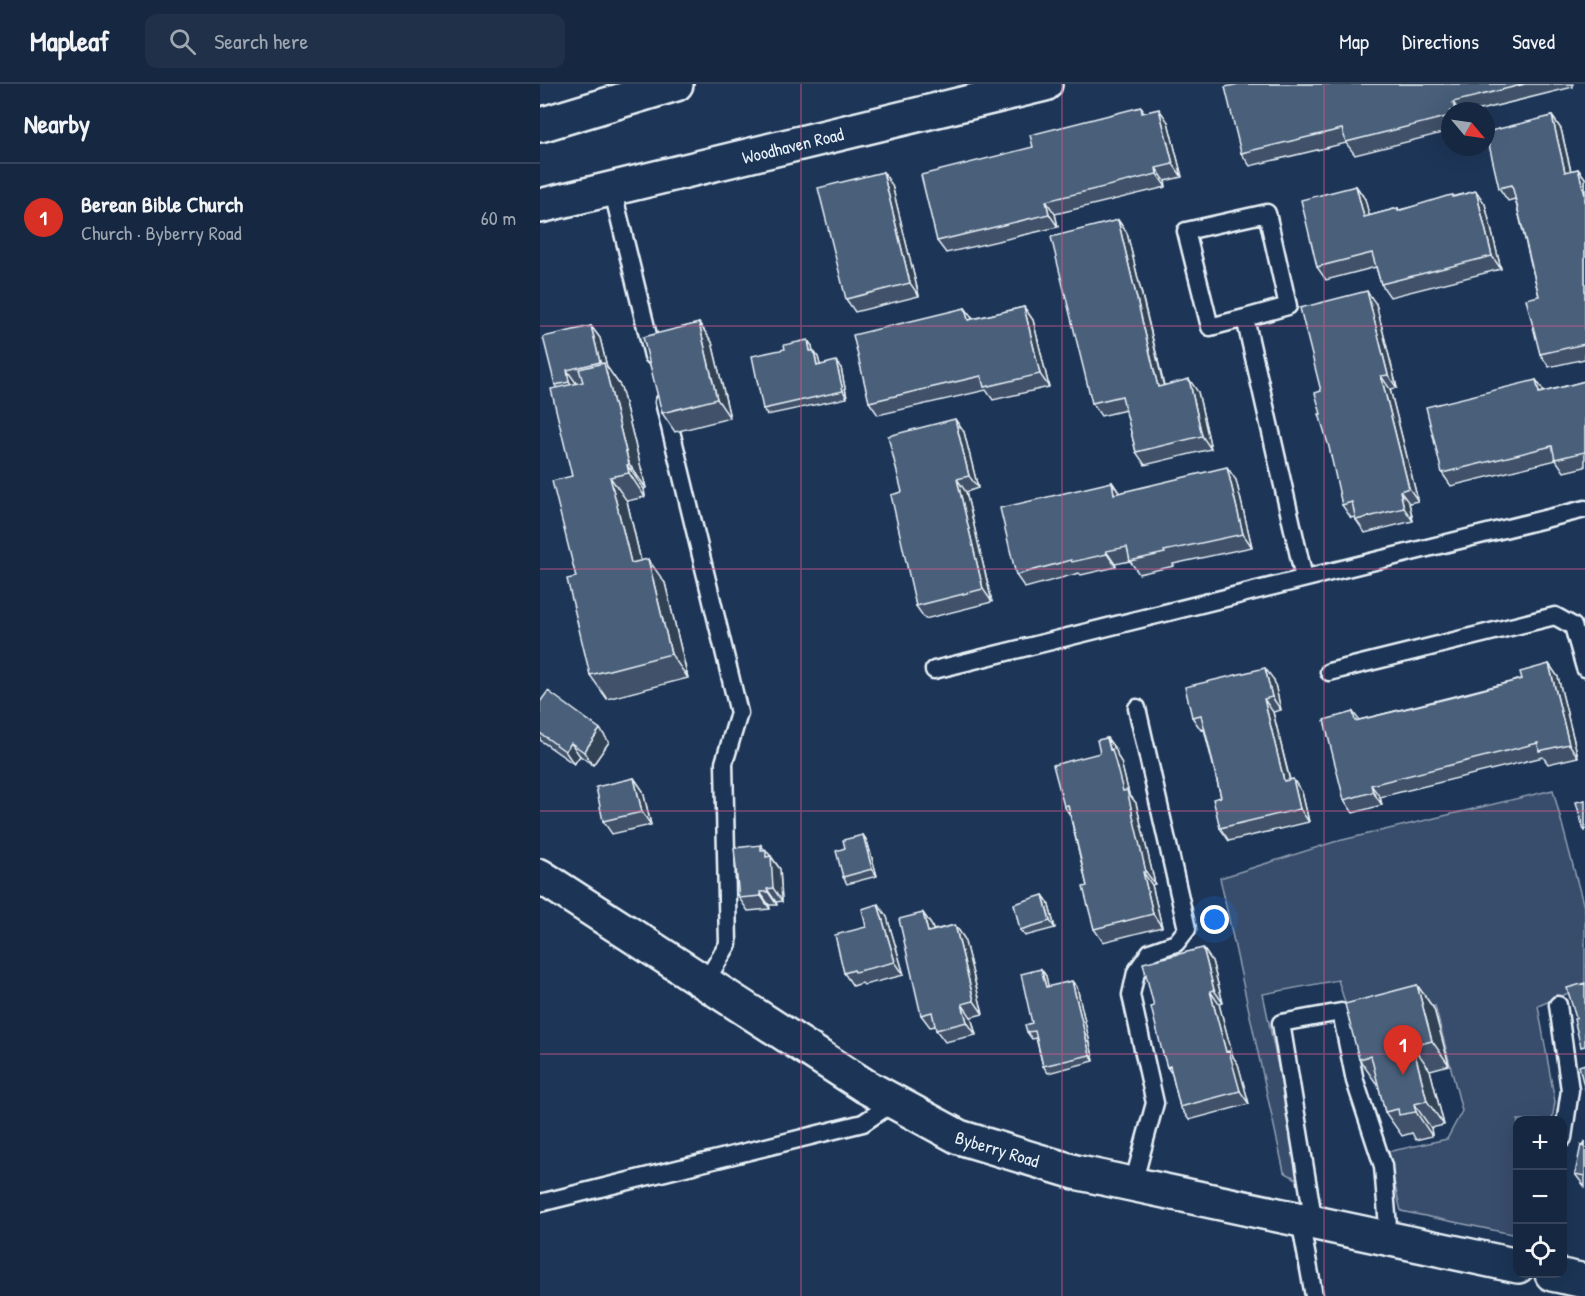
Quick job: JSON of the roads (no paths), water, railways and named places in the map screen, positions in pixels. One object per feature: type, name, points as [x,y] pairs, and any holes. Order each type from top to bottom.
[{"type":"main road","points":[[540,101],[614,84]]},
{"type":"main road","points":[[540,125],[676,84]]},
{"type":"main road","name":"Woodhaven Road","points":[[540,206],[1045,84]]},
{"type":"main road","name":"Byberry Road","points":[[540,876],[865,1086],[960,1137],[1075,1172],[1513,1265]]},
{"type":"main road","points":[[1567,1277],[1585,1281]]},
{"type":"lane","points":[[612,188],[739,713],[724,763],[728,944],[705,983]]},
{"type":"lane","points":[[1267,213],[1288,306],[1245,318],[1210,327],[1186,231],[1267,213]]},
{"type":"lane","points":[[1245,318],[1304,578]]},
{"type":"lane","points":[[934,670],[1585,509]]},
{"type":"lane","points":[[1329,672],[1555,616],[1574,626],[1585,668]]},
{"type":"lane","points":[[1133,1184],[1155,1103],[1131,995],[1136,972],[1150,952],[1176,943],[1187,929],[1137,708]]},
{"type":"lane","points":[[1558,1005],[1570,1090],[1566,1116]]},
{"type":"lane","points":[[1314,1296],[1307,1221],[1281,1023],[1341,1012],[1355,1081],[1383,1166],[1389,1239]]},
{"type":"lane","points":[[540,1203],[863,1123],[894,1102]]},
{"type":"place","name":"Berean Bible Church","points":[[1403,1075]]}]
